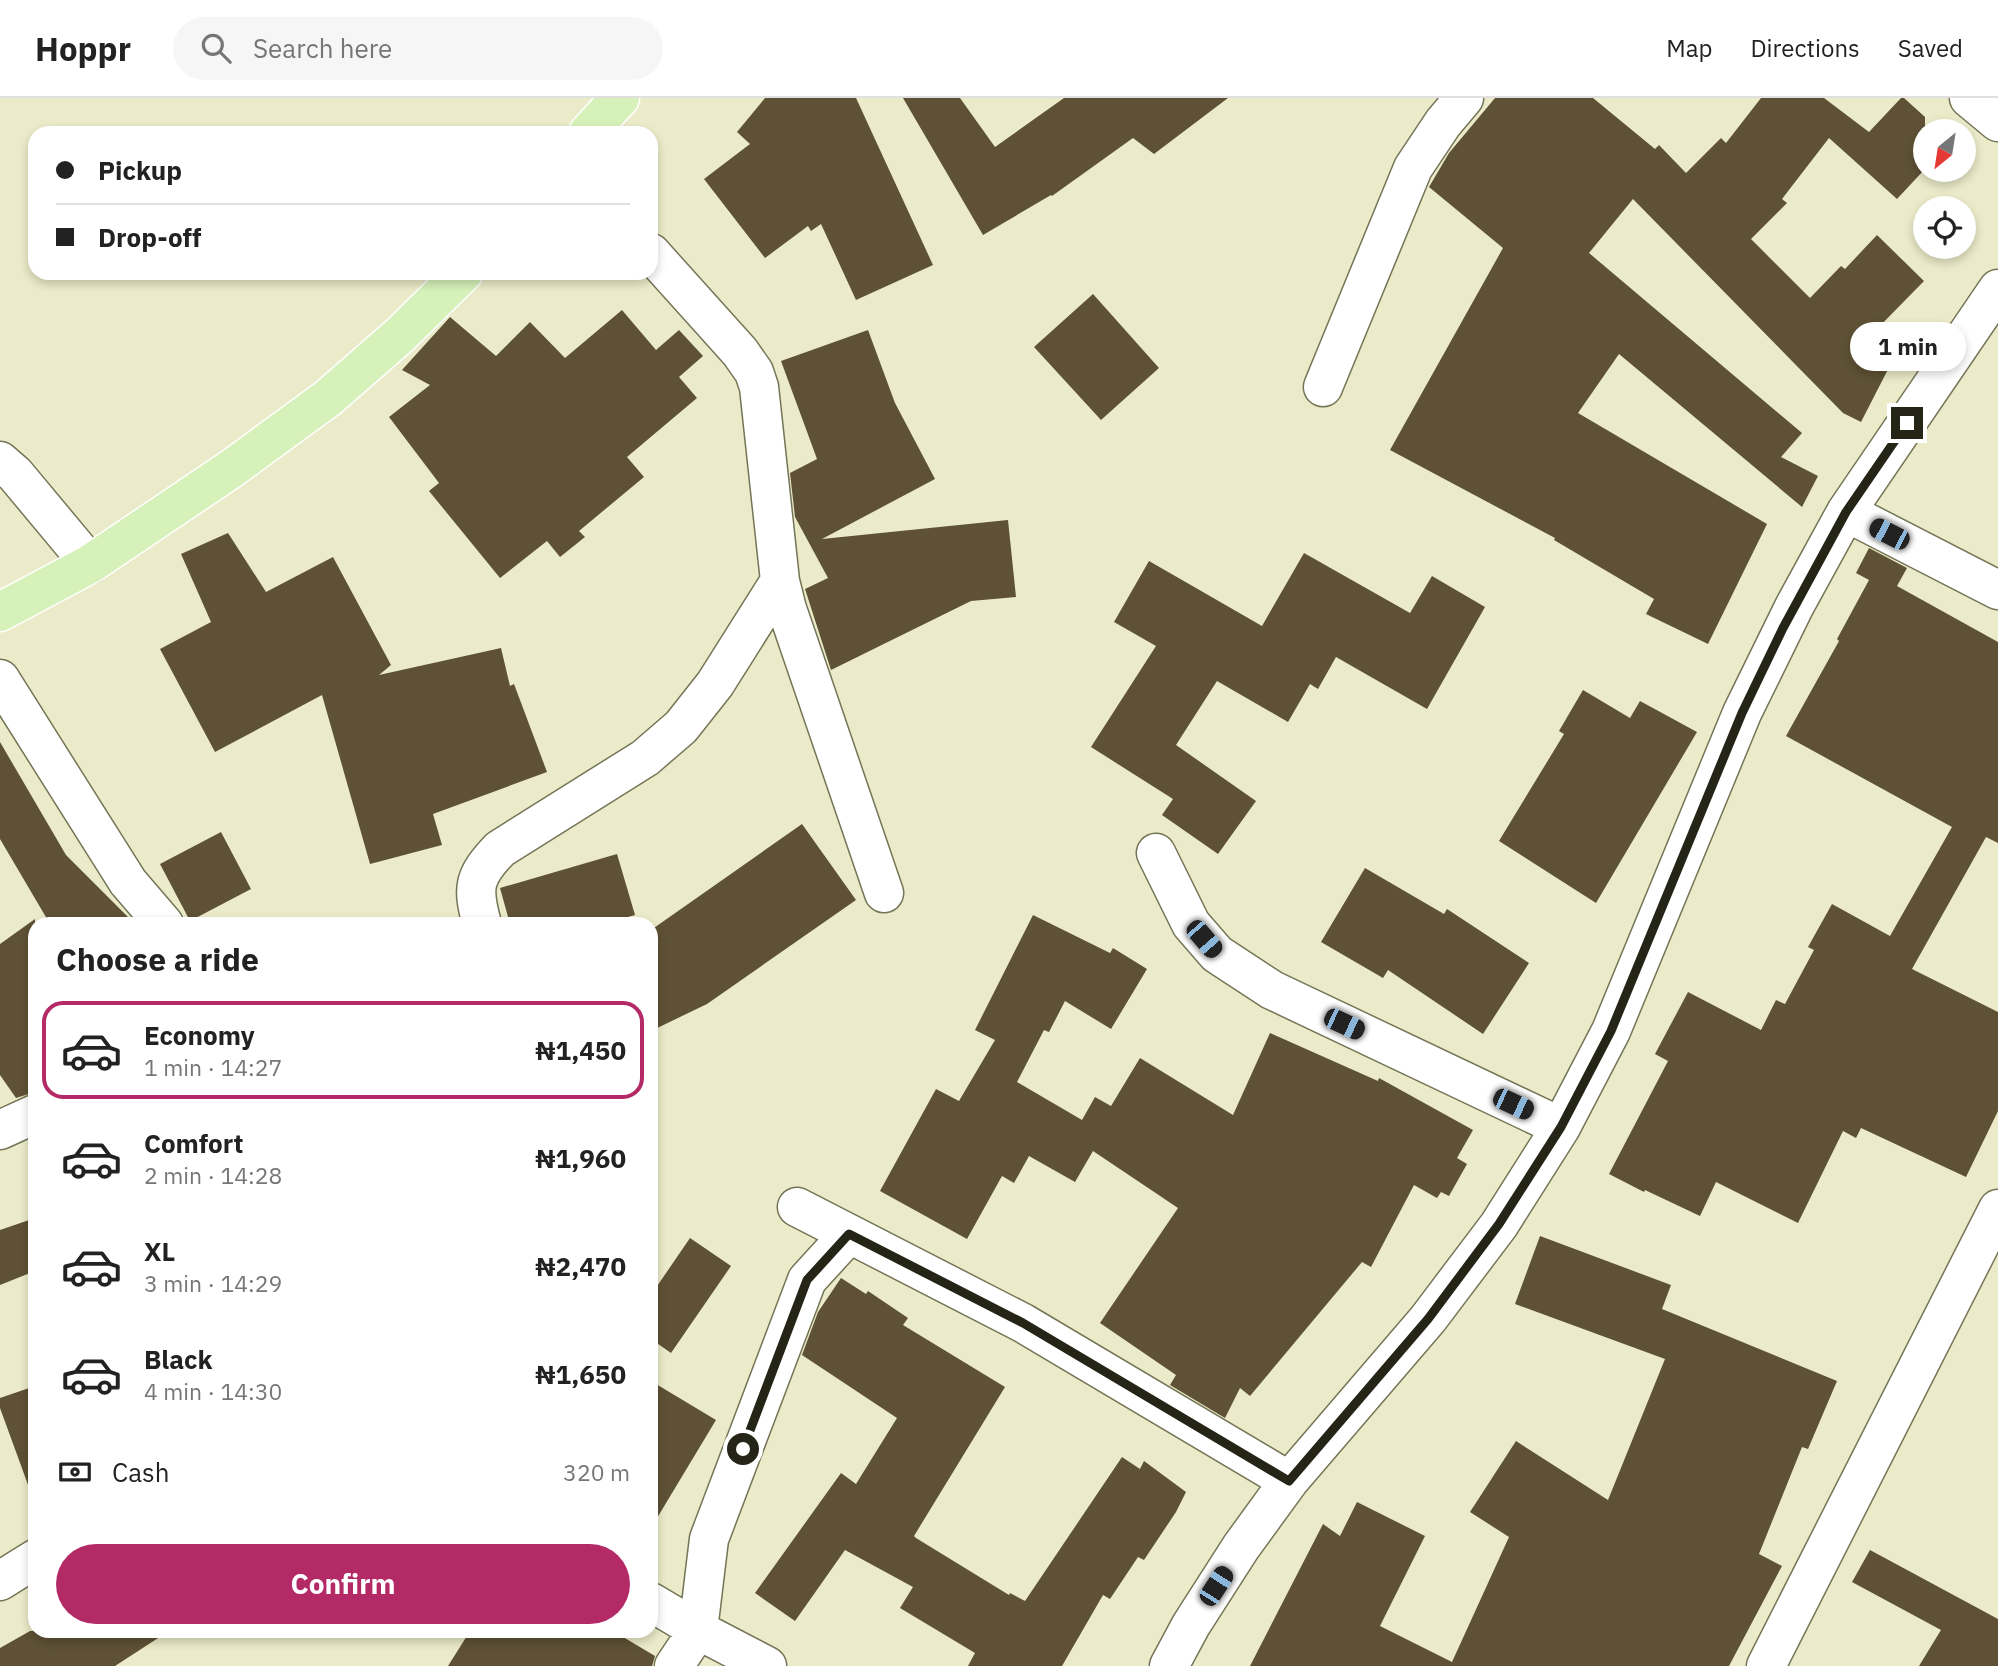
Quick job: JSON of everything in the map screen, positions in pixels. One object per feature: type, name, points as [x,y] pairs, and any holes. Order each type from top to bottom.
[{"type":"main road","points":[[594,126],[620,98]]},
{"type":"main road","points":[[0,612],[90,564],[230,469],[328,398],[401,335],[456,280]]},
{"type":"street","points":[[1323,387],[1413,168],[1443,123],[1464,98]]},
{"type":"street","points":[[1969,98],[1998,122]]},
{"type":"street","points":[[658,261],[740,352],[754,372],[760,387],[780,581],[787,609],[884,893]]},
{"type":"street","points":[[1169,1666],[1191,1625],[1241,1547],[1289,1481],[1428,1319],[1499,1224],[1561,1127],[1611,1031],[1742,713],[1794,607],[1846,512],[1998,289]]},
{"type":"street","points":[[0,461],[15,474],[90,564]]},
{"type":"street","points":[[1846,512],[1998,590]]},
{"type":"street","points":[[480,917],[476,904],[476,884],[484,865],[500,849],[645,758],[681,727],[715,684],[780,581]]},
{"type":"street","points":[[0,679],[128,882],[158,917]]},
{"type":"street","points":[[1156,853],[1191,924],[1217,954],[1272,990],[1561,1127]]},
{"type":"street","points":[[0,1130],[28,1117]]},
{"type":"street","points":[[797,1207],[1023,1323],[1289,1481]]},
{"type":"street","points":[[1766,1666],[1998,1209]]},
{"type":"street","points":[[674,1666],[698,1630],[709,1539],[807,1280],[849,1234]]},
{"type":"street","points":[[0,1581],[28,1563]]},
{"type":"street","points":[[658,1606],[767,1666]]},
{"type":"building","points":[[765,98],[856,98],[933,265],[856,300],[821,224],[811,231],[808,226],[765,258],[704,179],[750,144],[737,132]]},
{"type":"building","points":[[903,98],[960,98],[995,147],[1064,98],[1228,98],[1154,154],[1133,138],[1052,196],[983,235]]},
{"type":"building","points":[[1495,98],[1593,98],[1655,149],[1659,145],[1686,173],[1721,138],[1726,143],[1761,98],[1824,98],[1869,132],[1901,98],[1925,117],[1913,119],[1913,182],[1897,199],[1829,138],[1782,199],[1787,203],[1751,239],[1810,298],[1841,266],[1845,269],[1877,235],[1924,281],[1875,331],[1900,346],[1861,422],[1843,413],[1633,199],[1589,253],[1802,433],[1781,457],[1818,476],[1802,507],[1619,354],[1578,413],[1767,524],[1708,644],[1646,614],[1654,599],[1554,540],[1555,538],[1390,450],[1503,248],[1429,187],[1449,153]]},
{"type":"building","points":[[1093,294],[1159,368],[1101,420],[1034,347]]},
{"type":"building","points":[[622,310],[656,350],[679,330],[703,356],[679,377],[697,398],[627,457],[644,477],[579,531],[585,537],[560,557],[547,541],[500,578],[429,491],[439,483],[389,417],[430,385],[402,370],[450,317],[496,356],[530,322],[565,358]]},
{"type":"building","points":[[868,330],[895,403],[935,479],[822,539],[1008,520],[1016,597],[971,601],[831,670],[805,589],[828,578],[795,517],[790,473],[817,459],[781,361]]},
{"type":"building","points":[[228,533],[266,592],[333,557],[391,665],[379,675],[501,648],[510,686],[514,684],[547,772],[433,814],[442,845],[370,864],[322,695],[215,752],[160,649],[211,622],[181,554]]},
{"type":"building","points":[[1869,548],[1907,568],[1897,586],[1998,642],[1998,843],[1986,837],[1912,969],[1998,1012],[1998,1111],[1966,1177],[1861,1128],[1856,1138],[1843,1131],[1798,1223],[1716,1182],[1700,1216],[1609,1174],[1668,1061],[1655,1054],[1688,992],[1761,1030],[1776,1000],[1785,1004],[1814,950],[1808,947],[1832,904],[1890,936],[1952,827],[1786,736],[1839,641],[1837,639],[1869,580],[1856,573]]},
{"type":"building","points":[[1304,553],[1410,613],[1432,576],[1485,607],[1427,709],[1336,657],[1318,689],[1310,684],[1288,722],[1217,681],[1176,745],[1256,801],[1218,854],[1162,815],[1173,799],[1091,747],[1156,646],[1114,622],[1149,561],[1262,626]]},
{"type":"building","points":[[1583,690],[1630,718],[1640,701],[1697,732],[1596,903],[1499,841],[1564,734],[1559,731]]},
{"type":"building","points":[[0,742],[66,855],[128,917],[46,917],[0,839]]},
{"type":"building","points":[[802,824],[856,900],[707,1004],[658,1028],[658,925]]},
{"type":"building","points":[[221,832],[251,889],[198,917],[188,917],[160,864]]},
{"type":"building","points":[[617,854],[635,915],[508,917],[500,888]]},
{"type":"building","points":[[1365,868],[1444,914],[1447,909],[1529,963],[1483,1034],[1388,970],[1383,978],[1321,942]]},
{"type":"building","points":[[1033,915],[1110,953],[1113,948],[1147,969],[1111,1029],[1065,1001],[1049,1032],[1044,1030],[1017,1082],[1082,1120],[1095,1097],[1111,1106],[1140,1058],[1233,1115],[1270,1033],[1378,1081],[1379,1078],[1473,1130],[1457,1158],[1467,1164],[1449,1196],[1441,1192],[1437,1198],[1414,1185],[1371,1267],[1362,1262],[1250,1396],[1240,1388],[1225,1418],[1170,1385],[1176,1375],[1100,1323],[1178,1208],[1093,1151],[1075,1182],[1029,1156],[1014,1183],[1002,1176],[967,1239],[880,1191],[936,1089],[959,1101],[995,1040],[975,1030]]},
{"type":"building","points":[[28,924],[28,1094],[16,1098],[0,1075],[0,944]]},
{"type":"building","points":[[28,1220],[28,1274],[0,1285],[0,1230]]},
{"type":"building","points":[[1540,1236],[1671,1285],[1662,1309],[1837,1381],[1808,1449],[1802,1447],[1759,1554],[1782,1566],[1729,1666],[1250,1666],[1323,1524],[1340,1536],[1357,1502],[1425,1536],[1380,1626],[1452,1662],[1509,1537],[1470,1512],[1516,1441],[1608,1500],[1665,1359],[1515,1304]]},
{"type":"building","points":[[690,1238],[731,1266],[671,1353],[658,1344],[658,1285]]},
{"type":"building","points":[[841,1278],[866,1294],[868,1291],[908,1318],[903,1325],[1005,1387],[914,1536],[916,1538],[1009,1595],[1010,1593],[1025,1601],[1122,1457],[1140,1469],[1144,1461],[1186,1492],[1144,1560],[1138,1557],[1110,1599],[1103,1595],[1062,1666],[968,1666],[975,1653],[900,1608],[913,1587],[845,1550],[795,1621],[755,1593],[841,1473],[856,1484],[897,1418],[802,1355],[818,1312]]},
{"type":"building","points":[[658,1385],[716,1420],[658,1516]]},
{"type":"building","points":[[28,1388],[28,1485],[0,1408],[0,1398]]},
{"type":"building","points":[[1870,1550],[1998,1619],[1998,1666],[1919,1666],[1941,1630],[1852,1582]]},
{"type":"building","points":[[28,1632],[28,1638],[158,1638],[115,1666],[0,1666],[0,1648]]},
{"type":"building","points":[[466,1638],[625,1638],[655,1656],[652,1666],[448,1666]]},
{"type":"route","points":[[743,1449],[807,1280],[849,1234],[1023,1323],[1289,1481],[1428,1319],[1499,1224],[1561,1127],[1611,1031],[1742,713],[1783,628],[1846,512],[1907,423]]}]
